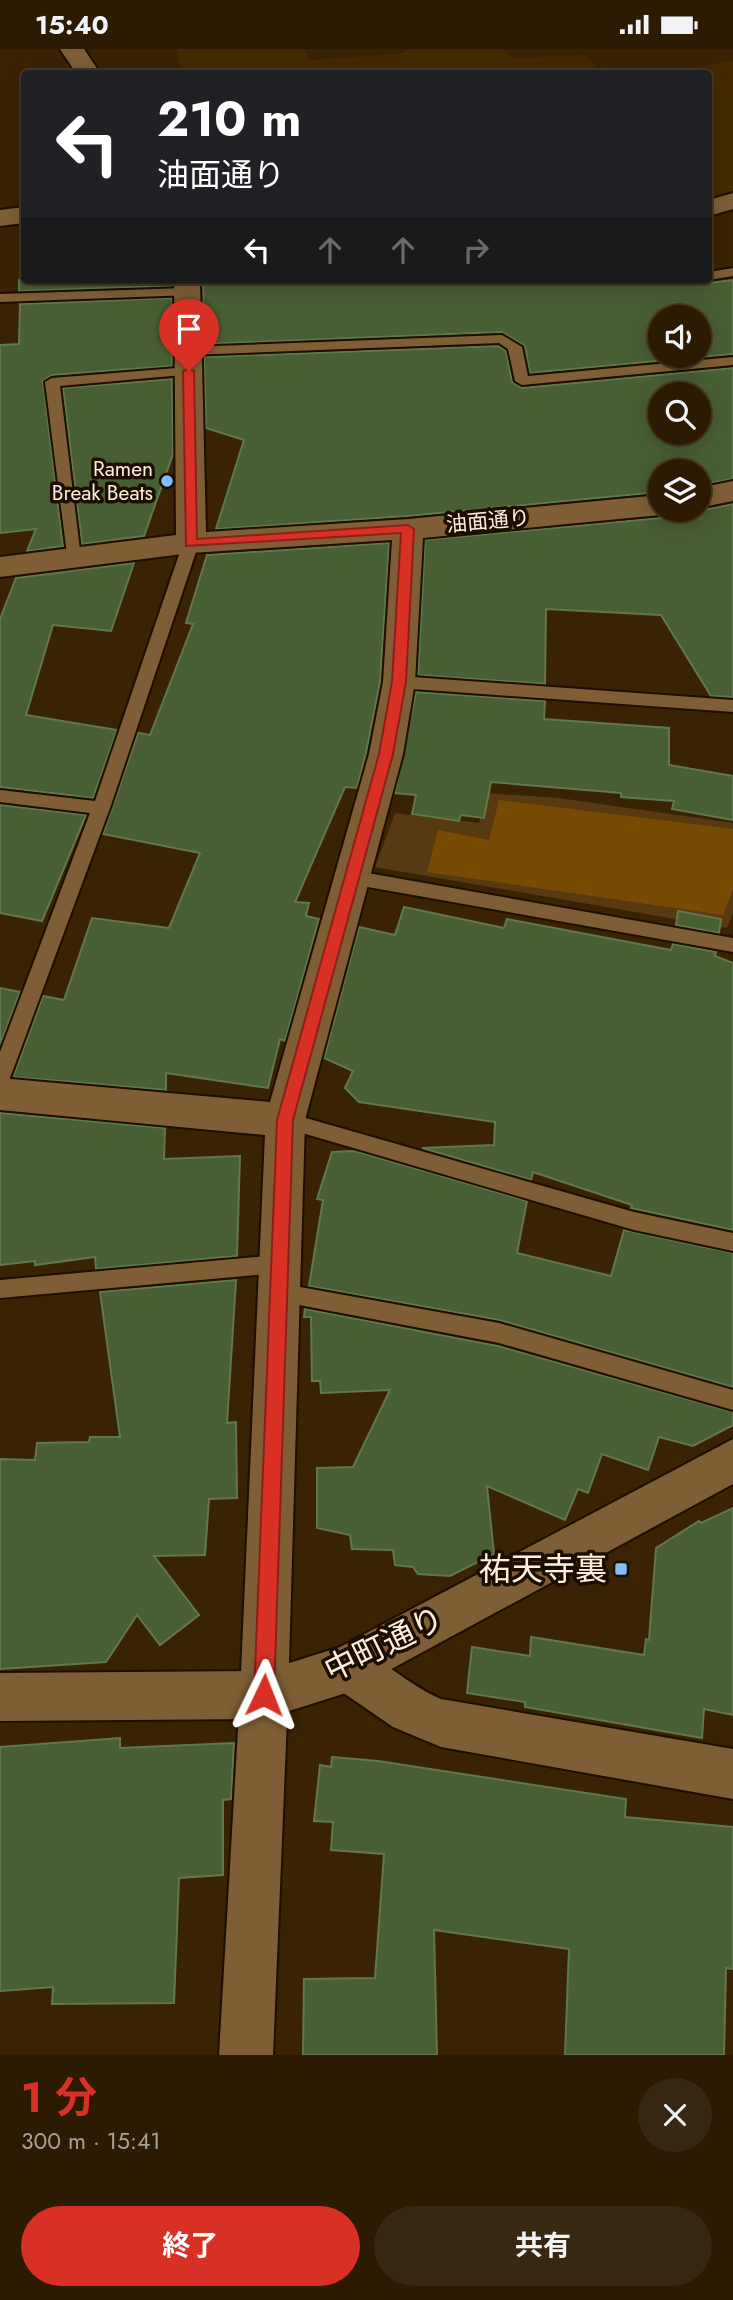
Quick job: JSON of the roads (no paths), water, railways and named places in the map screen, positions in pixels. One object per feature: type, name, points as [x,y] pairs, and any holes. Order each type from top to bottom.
[{"type":"street","points":[[72,49],[86,70]]},
{"type":"street","points":[[712,207],[733,201]]},
{"type":"street","points":[[0,218],[21,215]]},
{"type":"street","points":[[187,286],[191,543]]},
{"type":"street","points":[[711,495],[733,491]]},
{"type":"street","name":"油面通り","points":[[0,567],[191,543],[408,529],[648,506]]},
{"type":"street","points":[[246,2055],[264,1695],[285,1120],[386,754],[399,682],[408,529]]},
{"type":"street","points":[[0,1094],[285,1120]]},
{"type":"street","name":"中町通り","points":[[0,1697],[264,1695],[349,1668],[733,1460]]},
{"type":"street","points":[[349,1668],[410,1710],[441,1723],[733,1774]]},
{"type":"lane","points":[[712,276],[733,272]]},
{"type":"lane","points":[[0,298],[187,286]]},
{"type":"lane","points":[[73,558],[52,382],[188,361],[502,339],[515,347],[522,381],[733,361]]},
{"type":"lane","points":[[0,1078],[101,808],[191,543]]},
{"type":"lane","points":[[399,682],[733,706]]},
{"type":"lane","points":[[0,796],[101,808]]},
{"type":"lane","points":[[351,877],[733,944]]},
{"type":"lane","points":[[285,1120],[634,1221],[733,1241]]},
{"type":"lane","points":[[0,1289],[278,1278],[499,1332],[733,1400]]},
{"type":"place","name":"Ramen Break Beats","points":[[167,481]]},
{"type":"place","name":"祐天寺裏","points":[[621,1569]]}]
